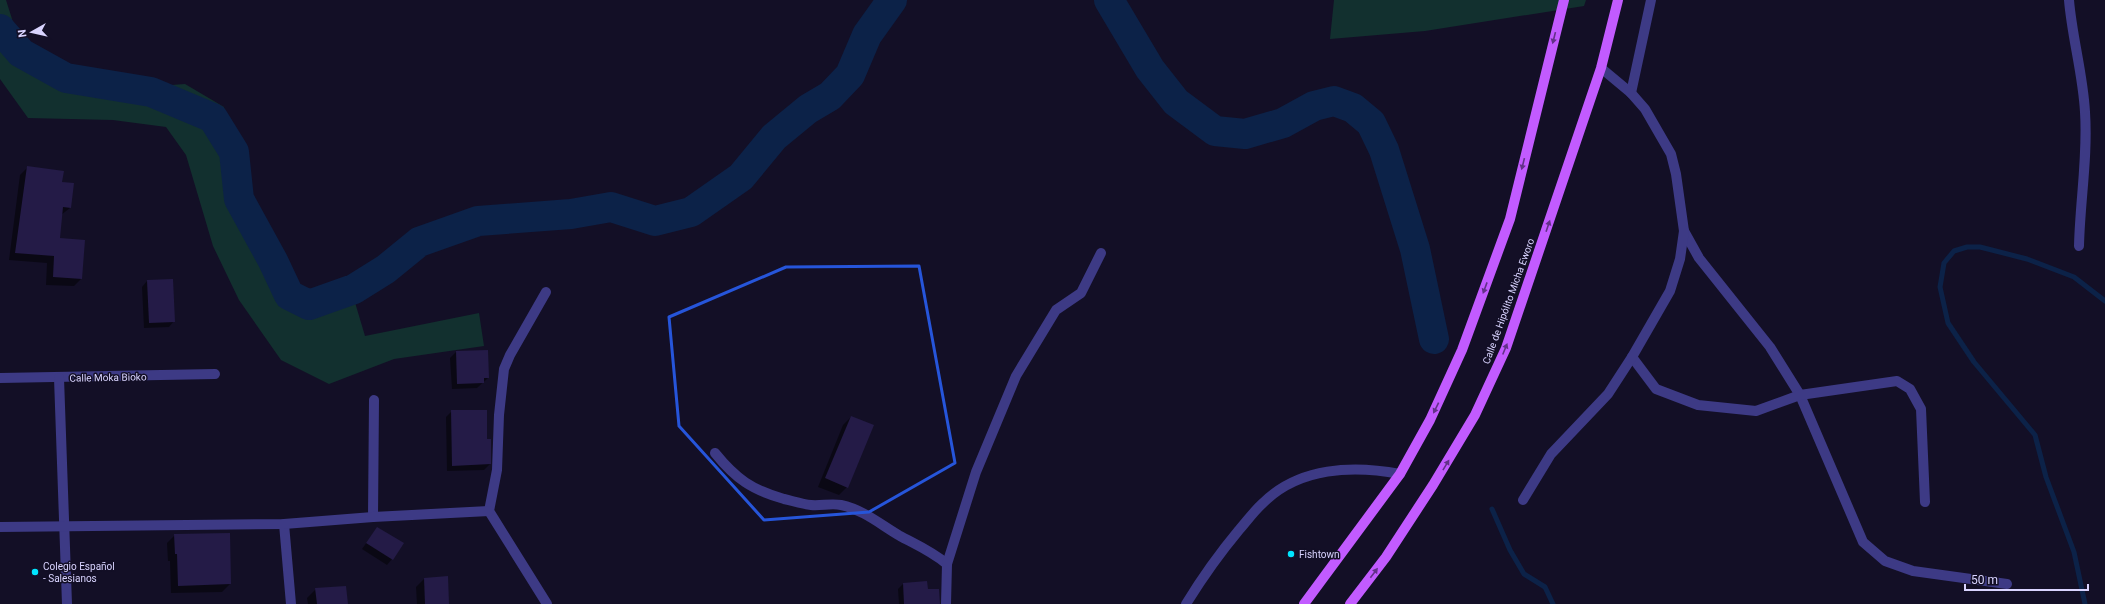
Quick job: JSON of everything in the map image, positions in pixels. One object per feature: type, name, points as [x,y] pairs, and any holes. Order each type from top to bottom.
[{"type":"main road","points":[[1304,604],[1400,474],[1430,420],[1462,350],[1510,219],[1564,0]]},
{"type":"main road","name":"Calle de Hipólito Micha Eworo","points":[[1350,604],[1386,556],[1433,485],[1475,416],[1506,348],[1601,68],[1618,0]]},
{"type":"street","points":[[1630,93],[1651,0]]},
{"type":"street","points":[[2069,0],[2085,110],[2086,132],[2083,186],[2080,208],[2079,246]]},
{"type":"street","points":[[1523,500],[1551,454],[1608,394],[1632,357],[1670,290],[1680,259],[1684,231],[1676,174],[1671,154],[1645,109],[1630,93],[1601,68]]},
{"type":"street","points":[[1684,231],[1704,263],[1770,348],[1800,395],[1864,542],[1885,561],[1913,571],[2006,584]]},
{"type":"street","points":[[946,604],[947,564],[976,472],[1016,376],[1056,310],[1081,292],[1101,253]]},
{"type":"street","points":[[546,292],[510,355],[504,369],[499,415],[497,470],[489,511],[547,604]]},
{"type":"street","points":[[1632,357],[1656,389],[1698,405],[1756,411],[1800,395],[1897,381],[1910,389],[1921,409],[1925,502]]},
{"type":"street","name":"Calle Moka Bioko","points":[[0,378],[215,374]]},
{"type":"street","points":[[59,378],[67,604]]},
{"type":"street","points":[[373,517],[374,400]]},
{"type":"street","points":[[715,453],[736,476],[746,484],[770,495],[800,503],[810,505],[841,505],[858,511],[877,519],[899,535],[928,549],[947,564]]},
{"type":"street","points":[[1186,604],[1200,580],[1227,544],[1263,502],[1287,484],[1312,474],[1361,468],[1400,474]]},
{"type":"street","points":[[0,527],[284,524],[373,517],[489,511]]},
{"type":"street","points":[[284,524],[291,604]]},
{"type":"highlighted area","points":[[919,266],[955,463],[869,512],[764,520],[679,426],[669,317],[786,267]]},
{"type":"green space","points":[[0,0],[6,0],[19,41],[62,78],[118,89],[185,84],[224,107],[237,167],[262,225],[276,292],[301,300],[351,289],[365,336],[479,313],[484,346],[394,359],[329,384],[281,360],[239,300],[213,246],[186,155],[166,127],[113,120],[28,118],[0,79]]},
{"type":"green space","points":[[1334,0],[1586,0],[1584,6],[1425,31],[1330,39]]},
{"type":"building","points":[[27,166],[64,171],[62,182],[74,183],[71,208],[63,207],[60,238],[85,240],[82,279],[53,277],[54,256],[15,253]]},
{"type":"building","points":[[173,279],[175,322],[149,323],[147,280]]},
{"type":"building","points":[[488,350],[489,378],[484,378],[484,383],[457,384],[456,351]]},
{"type":"building","points":[[451,410],[487,410],[487,439],[491,439],[491,464],[452,466]]},
{"type":"building","points":[[851,416],[874,425],[848,488],[825,478]]},
{"type":"building","points":[[377,527],[404,543],[393,560],[366,543]]},
{"type":"building","points":[[230,533],[231,584],[178,586],[177,554],[175,554],[174,534]]},
{"type":"building","points":[[448,576],[449,604],[425,604],[424,578]]},
{"type":"building","points":[[927,581],[928,589],[939,589],[940,604],[904,604],[903,583]]},
{"type":"building","points":[[346,586],[348,604],[317,604],[315,588]]},
{"type":"waterway","points":[[0,29],[21,53],[66,78],[151,92],[213,118],[234,152],[239,199],[273,261],[289,295],[309,305],[354,289],[386,269],[419,242],[478,221],[571,214],[611,207],[655,221],[691,212],[741,177],[774,137],[808,109],[830,96],[850,75],[867,35],[892,0]]},
{"type":"waterway","points":[[1109,0],[1150,69],[1176,102],[1215,131],[1245,134],[1283,123],[1314,106],[1334,101],[1353,108],[1371,123],[1384,150],[1415,249],[1434,339]]},
{"type":"waterway","points":[[2085,604],[2074,552],[2046,477],[2035,435],[1974,362],[1948,323],[1940,287],[1944,263],[1954,251],[1967,247],[1980,247],[2027,259],[2074,277],[2105,301]]},
{"type":"waterway","points":[[1492,509],[1510,550],[1524,574],[1545,587],[1553,604]]},
{"type":"place","name":"Fishtown","points":[[1291,554]]},
{"type":"place","name":"Colegio Español - Salesianos","points":[[35,572]]}]
